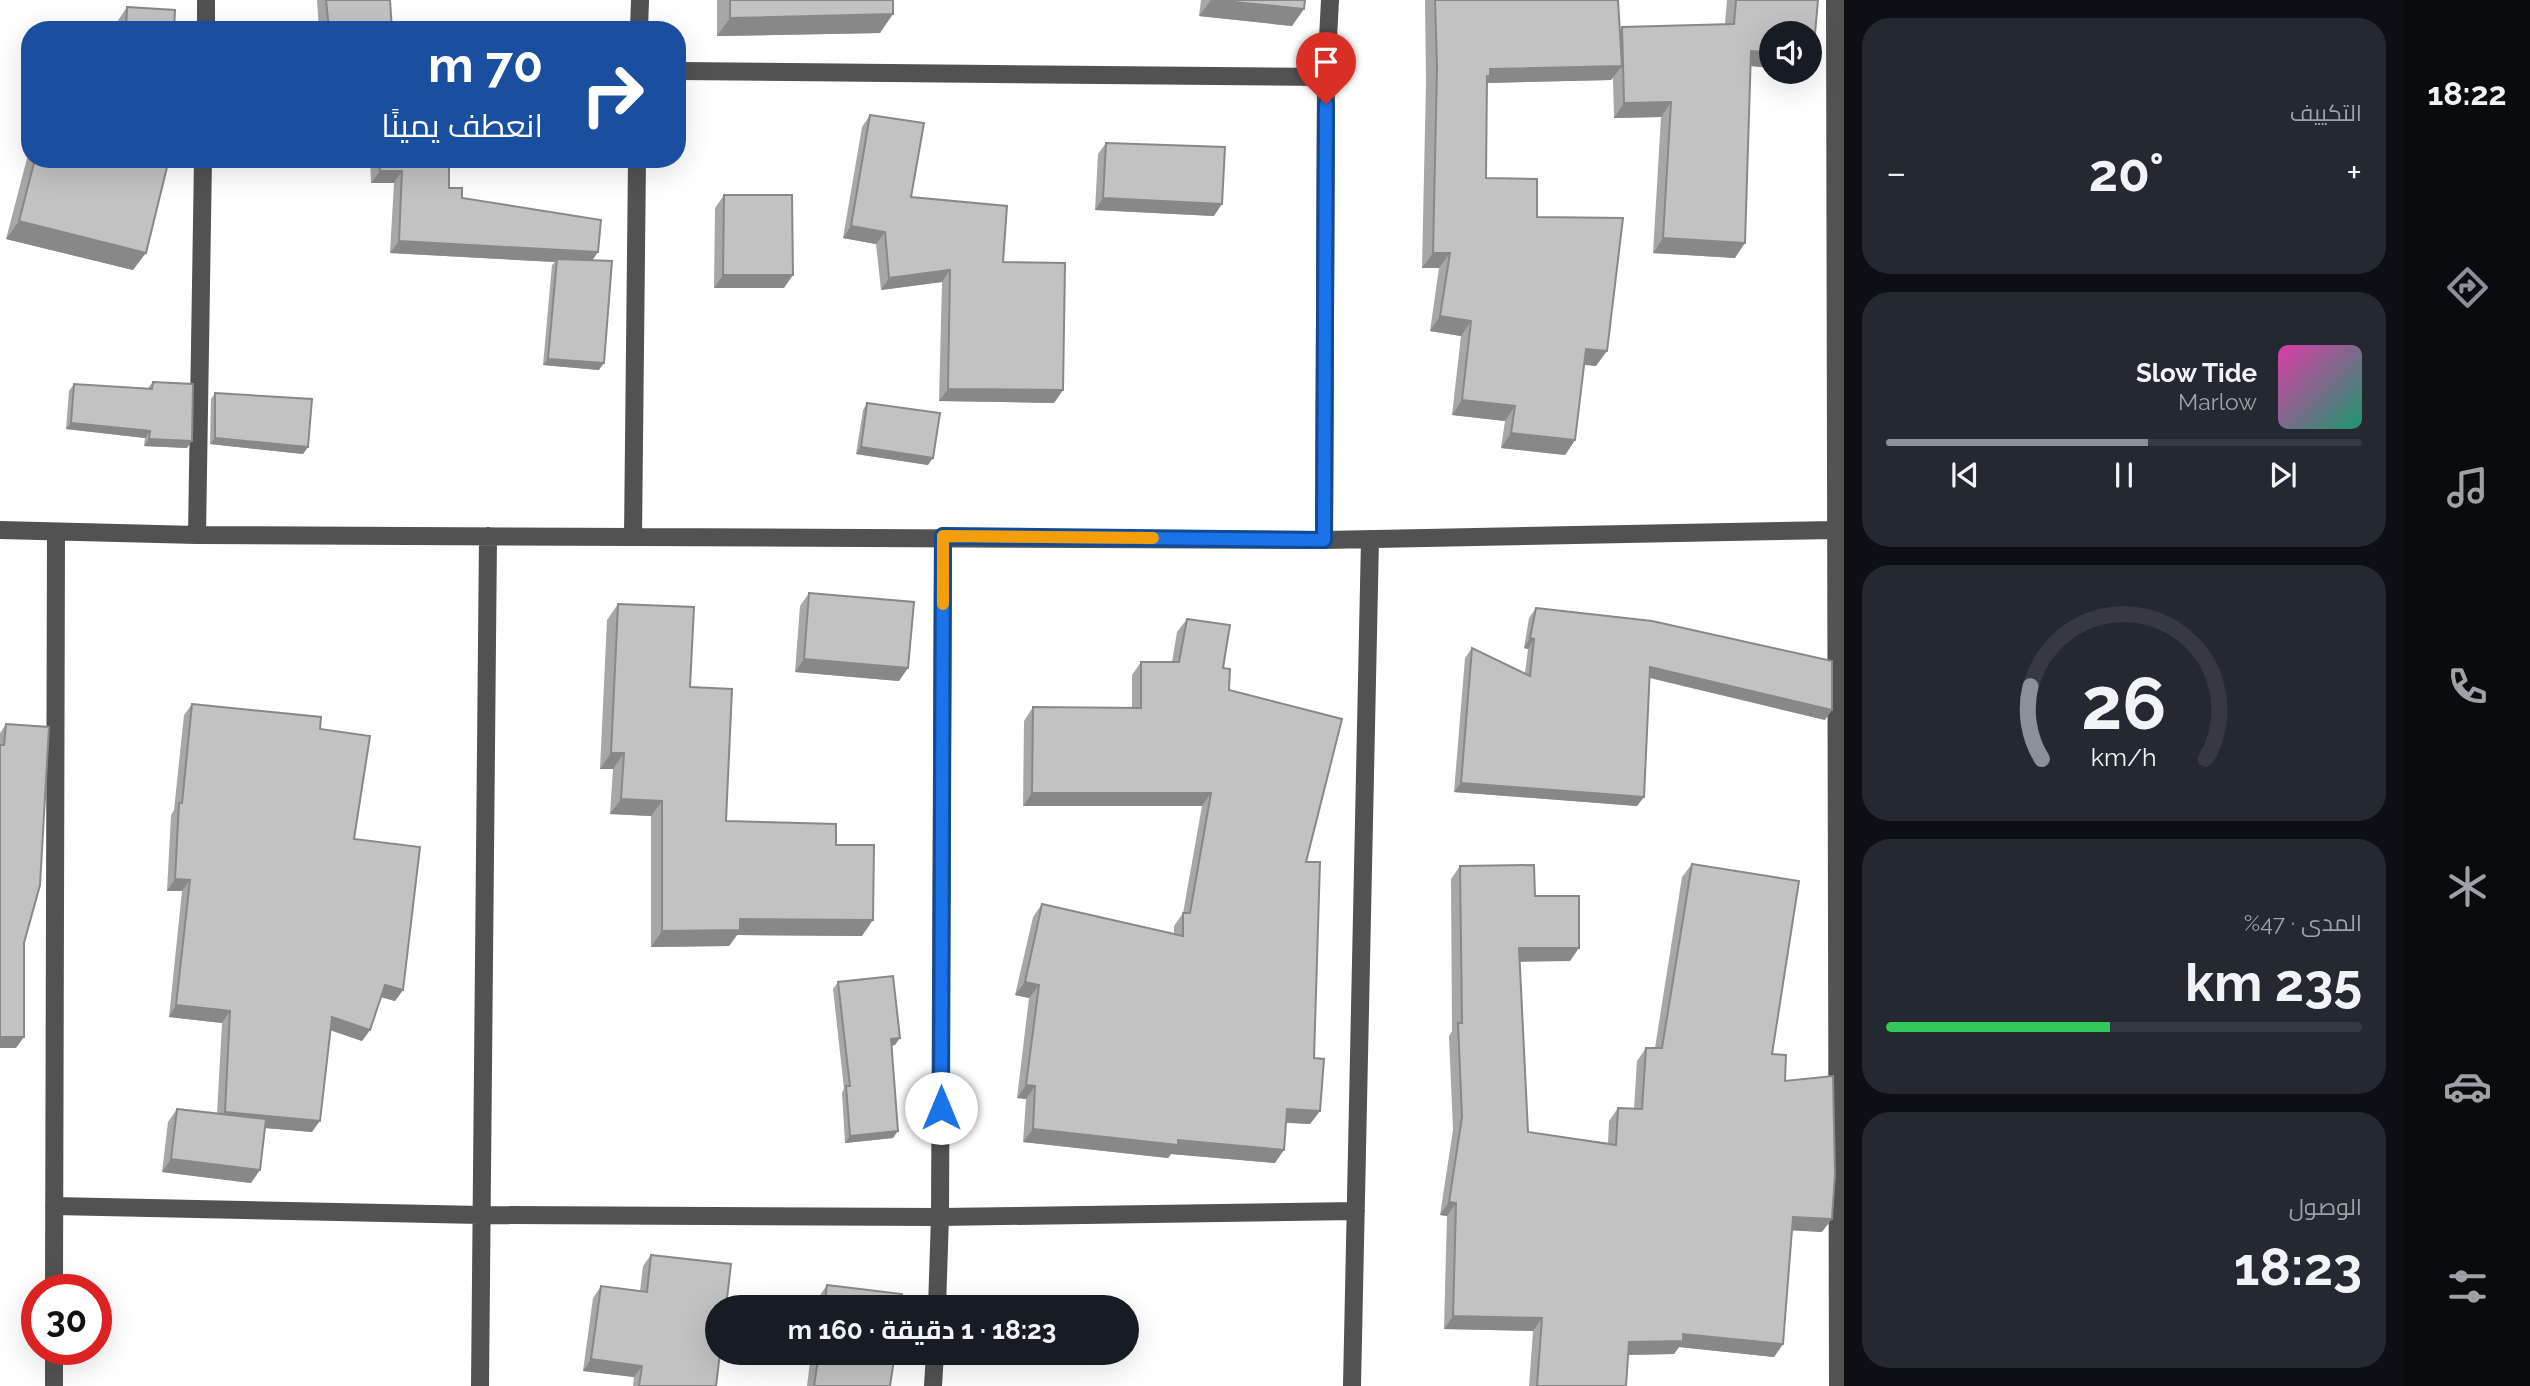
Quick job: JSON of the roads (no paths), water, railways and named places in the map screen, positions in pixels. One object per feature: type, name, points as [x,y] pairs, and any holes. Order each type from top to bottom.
[{"type":"street","points":[[206,0],[206,21]]},
{"type":"street","points":[[639,21],[640,0]]},
{"type":"street","points":[[1324,540],[1326,77],[1330,0]]},
{"type":"street","points":[[1835,0],[1834,530],[1841,1125],[1838,1386]]},
{"type":"street","points":[[686,71],[1326,77]]},
{"type":"street","points":[[197,535],[203,168]]},
{"type":"street","points":[[633,537],[637,168]]},
{"type":"street","points":[[0,530],[197,535],[943,536],[1324,540],[1834,530]]},
{"type":"street","points":[[54,1274],[56,532]]},
{"type":"street","points":[[480,1386],[488,536]]},
{"type":"street","points":[[937,1295],[943,536]]},
{"type":"street","points":[[1352,1386],[1370,539]]},
{"type":"street","points":[[54,1206],[480,1215],[940,1217],[1356,1211]]},
{"type":"street","points":[[54,1365],[54,1386]]},
{"type":"street","points":[[933,1386],[934,1365]]}]
